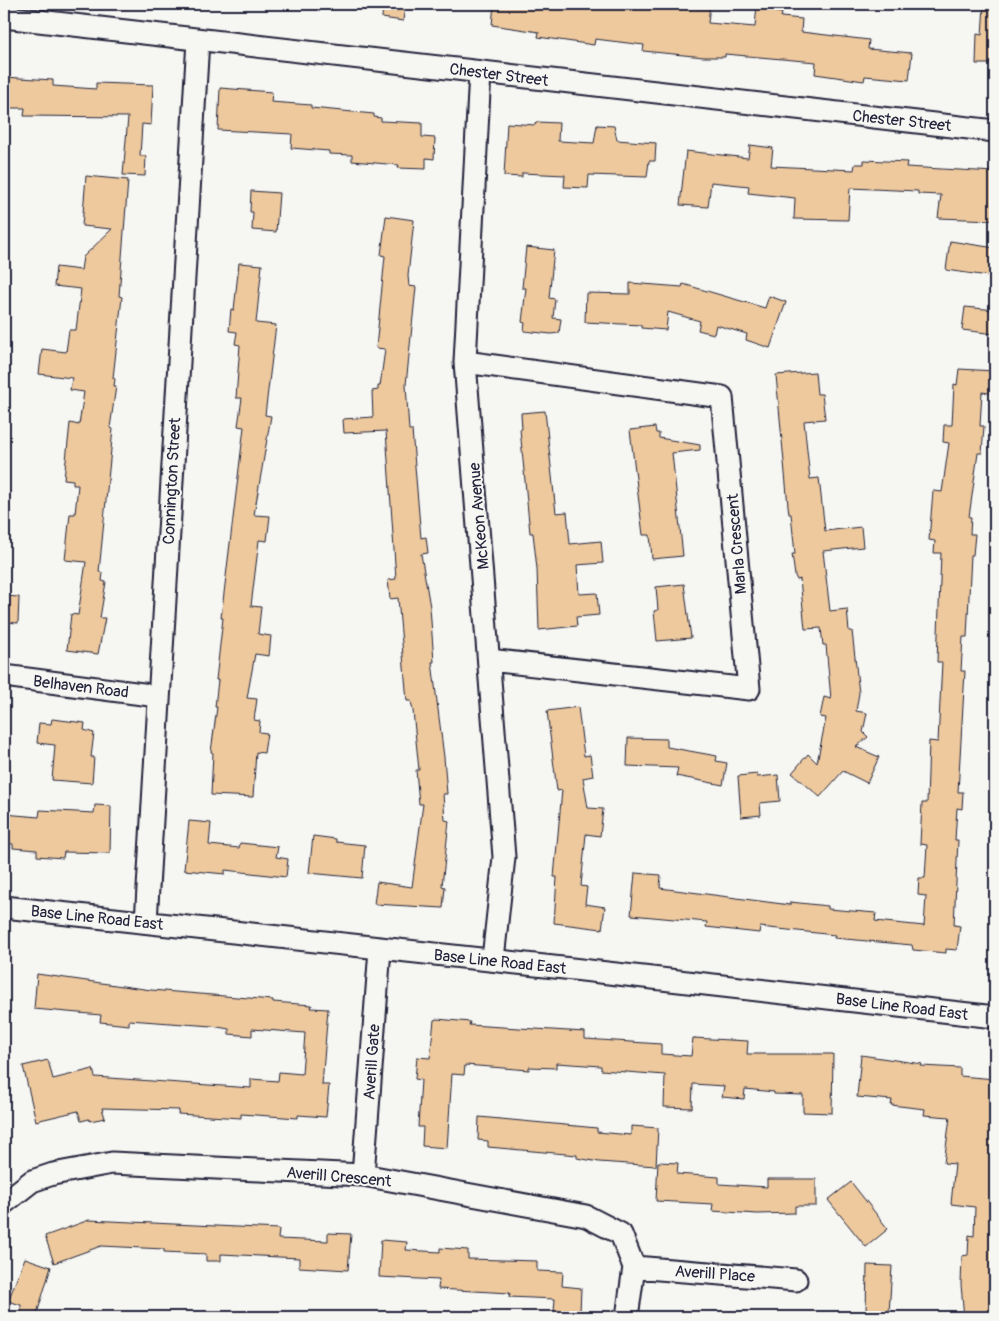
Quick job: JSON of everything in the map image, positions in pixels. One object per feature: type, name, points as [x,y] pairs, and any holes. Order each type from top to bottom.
[{"type":"street","name":"Chester Street","points":[[4,17],[995,131]]},
{"type":"street","name":"Connington Street","points":[[146,922],[198,40]]},
{"type":"street","name":"McKeon Avenue","points":[[480,72],[465,362],[490,660],[504,857],[493,959]]},
{"type":"street","name":"Marla Crescent","points":[[465,362],[722,397],[749,689],[490,660]]},
{"type":"street","name":"Belhaven Road","points":[[4,676],[158,696]]},
{"type":"street","name":"Base Line Road East","points":[[4,907],[380,949],[493,959],[995,1017]]},
{"type":"street","name":"Averill Gate","points":[[362,1175],[380,949]]},
{"type":"street","name":"Averill Crescent","points":[[4,1203],[32,1181],[53,1174],[112,1163],[362,1175],[586,1216],[621,1234],[634,1267],[627,1317]]},
{"type":"street","name":"Averill Place","points":[[634,1267],[796,1280]]},
{"type":"building","points":[[383,4],[405,4],[403,21],[382,18]]},
{"type":"building","points":[[494,4],[541,4],[576,8],[576,4],[710,4],[708,23],[755,27],[757,4],[776,4],[775,12],[782,13],[781,17],[802,19],[801,32],[869,40],[868,49],[912,53],[909,80],[865,76],[864,81],[815,74],[816,62],[725,54],[725,57],[704,57],[643,51],[644,45],[595,39],[594,45],[538,37],[539,32],[492,25]]},
{"type":"building","points":[[984,5],[995,6],[995,64],[976,64],[977,34],[982,35]]},
{"type":"building","points":[[4,77],[53,80],[53,86],[96,89],[96,83],[153,85],[151,125],[142,124],[140,156],[146,156],[145,176],[123,175],[128,117],[24,116],[25,108],[4,108]]},
{"type":"building","points":[[220,88],[272,92],[271,102],[311,105],[311,108],[374,114],[374,117],[381,118],[381,121],[422,123],[422,137],[435,138],[434,159],[426,158],[426,169],[398,168],[399,165],[352,161],[352,155],[329,154],[329,151],[291,148],[292,134],[218,130]]},
{"type":"building","points":[[536,122],[559,123],[558,141],[594,143],[597,125],[614,126],[617,140],[656,143],[655,161],[649,161],[647,177],[589,175],[588,188],[564,187],[565,175],[522,173],[522,177],[504,176],[507,123],[535,125]]},
{"type":"building","points":[[750,145],[773,148],[771,166],[854,170],[855,164],[864,164],[864,160],[907,162],[906,167],[995,172],[995,220],[938,218],[941,195],[918,194],[918,191],[850,188],[848,220],[794,219],[795,198],[748,193],[749,186],[711,182],[708,207],[680,205],[686,151],[748,158]]},
{"type":"building","points":[[86,176],[128,180],[119,296],[122,297],[113,378],[115,379],[114,386],[116,386],[110,428],[113,429],[99,572],[103,573],[102,581],[106,582],[100,618],[105,618],[98,654],[67,650],[71,614],[78,615],[86,562],[65,560],[70,514],[75,514],[78,485],[73,485],[73,480],[64,479],[70,423],[79,425],[84,392],[70,390],[72,378],[39,374],[42,349],[66,352],[69,330],[76,330],[81,289],[54,286],[56,267],[81,270],[83,257],[112,229],[82,226]]},
{"type":"building","points":[[251,191],[279,193],[276,232],[252,230],[253,212],[250,212]]},
{"type":"building","points":[[386,216],[414,220],[408,276],[409,286],[416,287],[406,385],[409,430],[412,430],[421,538],[426,537],[428,553],[421,554],[430,607],[434,662],[432,662],[444,757],[447,794],[443,794],[445,820],[449,821],[442,886],[445,887],[443,908],[374,904],[377,882],[412,887],[423,804],[419,804],[416,770],[419,770],[413,711],[411,701],[407,701],[398,598],[390,599],[388,580],[396,579],[386,431],[344,433],[343,419],[373,417],[372,391],[378,390],[378,386],[380,386],[385,349],[376,348],[385,256],[381,255]]},
{"type":"building","points":[[950,241],[995,248],[995,277],[946,270]]},
{"type":"building","points":[[526,247],[554,250],[549,298],[555,299],[553,318],[561,319],[559,333],[524,331],[525,323],[522,322],[526,288],[522,288]]},
{"type":"building","points":[[239,263],[262,265],[256,323],[276,325],[265,415],[271,416],[254,515],[270,516],[267,541],[259,540],[251,606],[261,607],[258,634],[271,636],[269,656],[255,654],[247,698],[257,699],[254,720],[260,721],[259,732],[267,733],[264,753],[256,752],[253,797],[211,795],[213,753],[211,752],[217,707],[215,707],[218,680],[216,680],[223,618],[221,618],[244,427],[238,426],[242,398],[236,398],[240,345],[235,344],[237,332],[229,331],[231,309],[234,310]]},
{"type":"building","points":[[630,283],[682,287],[683,284],[765,308],[769,296],[786,302],[770,348],[746,340],[747,334],[716,325],[714,334],[698,330],[700,321],[668,312],[666,330],[641,328],[641,325],[585,322],[586,293],[630,294]]},
{"type":"building","points":[[965,307],[995,310],[995,334],[962,330]]},
{"type":"building","points":[[959,369],[995,371],[995,394],[982,392],[980,426],[984,426],[982,453],[978,453],[969,517],[971,517],[970,534],[975,534],[973,555],[971,555],[967,637],[963,637],[961,671],[965,671],[958,792],[963,792],[962,809],[957,808],[955,840],[958,840],[954,925],[960,926],[957,950],[946,949],[946,953],[913,950],[912,945],[834,938],[835,935],[760,927],[759,933],[706,927],[707,922],[631,915],[635,873],[661,875],[660,888],[790,905],[790,902],[828,906],[828,909],[876,913],[875,921],[924,926],[926,896],[918,895],[919,878],[925,878],[927,845],[920,844],[922,803],[927,803],[929,741],[938,742],[942,662],[937,662],[941,553],[934,553],[935,541],[929,540],[933,491],[942,492],[949,443],[943,442],[944,425],[952,425],[954,384],[957,385]]},
{"type":"building","points":[[815,372],[817,394],[822,394],[825,419],[804,421],[810,479],[819,478],[825,531],[861,527],[863,547],[823,551],[830,611],[847,609],[849,631],[852,631],[859,693],[856,711],[867,713],[863,732],[868,737],[856,747],[879,757],[867,783],[843,771],[820,797],[792,773],[808,754],[817,763],[826,718],[820,717],[824,697],[831,699],[826,645],[823,645],[821,628],[805,629],[800,579],[797,580],[795,576],[792,554],[795,554],[791,514],[789,514],[788,506],[776,375]]},
{"type":"building","points":[[545,411],[556,513],[567,512],[570,544],[601,541],[603,563],[577,565],[579,594],[597,593],[599,615],[576,617],[577,626],[539,630],[537,569],[533,533],[530,533],[520,429],[522,429],[521,413]]},
{"type":"building","points":[[655,427],[656,433],[659,433],[659,438],[700,445],[700,450],[672,453],[683,556],[652,559],[650,535],[643,535],[630,430]]},
{"type":"building","points":[[684,584],[691,638],[657,641],[654,611],[658,610],[656,587]]},
{"type":"building","points":[[4,596],[19,597],[18,623],[4,622]]},
{"type":"building","points":[[578,707],[584,756],[590,755],[593,776],[583,778],[588,808],[603,809],[600,836],[586,834],[581,886],[587,887],[585,904],[605,907],[602,929],[554,923],[557,877],[554,877],[562,790],[557,791],[547,711]]},
{"type":"building","points":[[52,719],[85,723],[84,730],[94,733],[91,757],[94,757],[92,783],[52,780],[55,745],[37,743],[39,723],[51,724]]},
{"type":"building","points":[[628,738],[667,739],[667,747],[717,756],[716,761],[727,763],[723,785],[676,776],[678,768],[627,766]]},
{"type":"building","points":[[757,774],[757,777],[778,775],[780,801],[760,803],[761,815],[741,817],[738,776]]},
{"type":"building","points":[[95,805],[111,806],[110,853],[64,852],[63,858],[37,856],[37,850],[13,848],[13,844],[4,843],[4,814],[39,817],[40,810],[94,813]]},
{"type":"building","points":[[189,821],[211,823],[209,845],[239,848],[240,843],[278,847],[276,857],[288,859],[286,877],[225,870],[225,874],[184,870]]},
{"type":"building","points":[[313,836],[336,839],[336,842],[365,845],[362,878],[309,873]]},
{"type":"building","points":[[37,974],[151,990],[273,1000],[273,1002],[312,1005],[311,1008],[328,1009],[322,1085],[329,1085],[326,1117],[298,1115],[298,1118],[241,1114],[241,1118],[178,1114],[179,1110],[102,1108],[105,1118],[81,1121],[78,1111],[36,1121],[23,1066],[48,1060],[53,1079],[93,1069],[95,1077],[251,1088],[251,1079],[278,1081],[279,1072],[302,1074],[305,1033],[252,1029],[252,1036],[229,1034],[229,1029],[212,1026],[129,1020],[129,1025],[100,1022],[101,1015],[34,1009]]},
{"type":"building","points":[[434,1020],[470,1022],[469,1025],[585,1032],[585,1039],[661,1044],[661,1054],[691,1056],[693,1038],[748,1041],[747,1054],[833,1054],[832,1113],[803,1112],[803,1095],[774,1094],[774,1092],[745,1089],[744,1099],[722,1097],[724,1086],[693,1084],[692,1108],[664,1107],[665,1075],[601,1070],[601,1066],[556,1063],[556,1068],[529,1067],[529,1070],[465,1065],[464,1075],[452,1074],[447,1148],[422,1146],[423,1127],[418,1127],[421,1080],[415,1079],[417,1057],[430,1058]]},
{"type":"building","points":[[861,1055],[922,1064],[921,1066],[960,1068],[960,1076],[995,1079],[995,1317],[964,1317],[961,1285],[962,1256],[968,1255],[969,1235],[974,1236],[975,1207],[951,1204],[955,1164],[944,1163],[950,1117],[924,1115],[925,1109],[891,1105],[892,1100],[857,1097]]},
{"type":"building","points":[[479,1117],[597,1128],[597,1132],[631,1135],[631,1126],[658,1128],[656,1166],[599,1162],[577,1158],[577,1155],[488,1147],[488,1141],[478,1140]]},
{"type":"building","points":[[658,1162],[678,1163],[677,1174],[719,1177],[719,1184],[767,1187],[767,1179],[816,1179],[816,1206],[795,1206],[795,1213],[757,1214],[712,1211],[713,1204],[656,1201]]},
{"type":"building","points":[[851,1182],[888,1229],[866,1247],[828,1200]]},
{"type":"building","points":[[89,1220],[279,1229],[278,1239],[328,1241],[328,1233],[351,1234],[348,1270],[299,1267],[299,1258],[221,1254],[221,1261],[206,1261],[206,1254],[164,1252],[164,1249],[101,1246],[54,1263],[45,1236]]},
{"type":"building","points":[[381,1240],[407,1242],[406,1250],[440,1252],[440,1248],[468,1250],[468,1259],[537,1261],[537,1271],[563,1272],[562,1286],[581,1288],[580,1313],[554,1312],[555,1299],[509,1297],[510,1293],[438,1289],[439,1280],[379,1277]]},
{"type":"building","points":[[25,1258],[51,1267],[36,1317],[21,1317],[21,1305],[8,1301]]},
{"type":"building","points":[[867,1265],[892,1266],[889,1314],[866,1312]]}]
